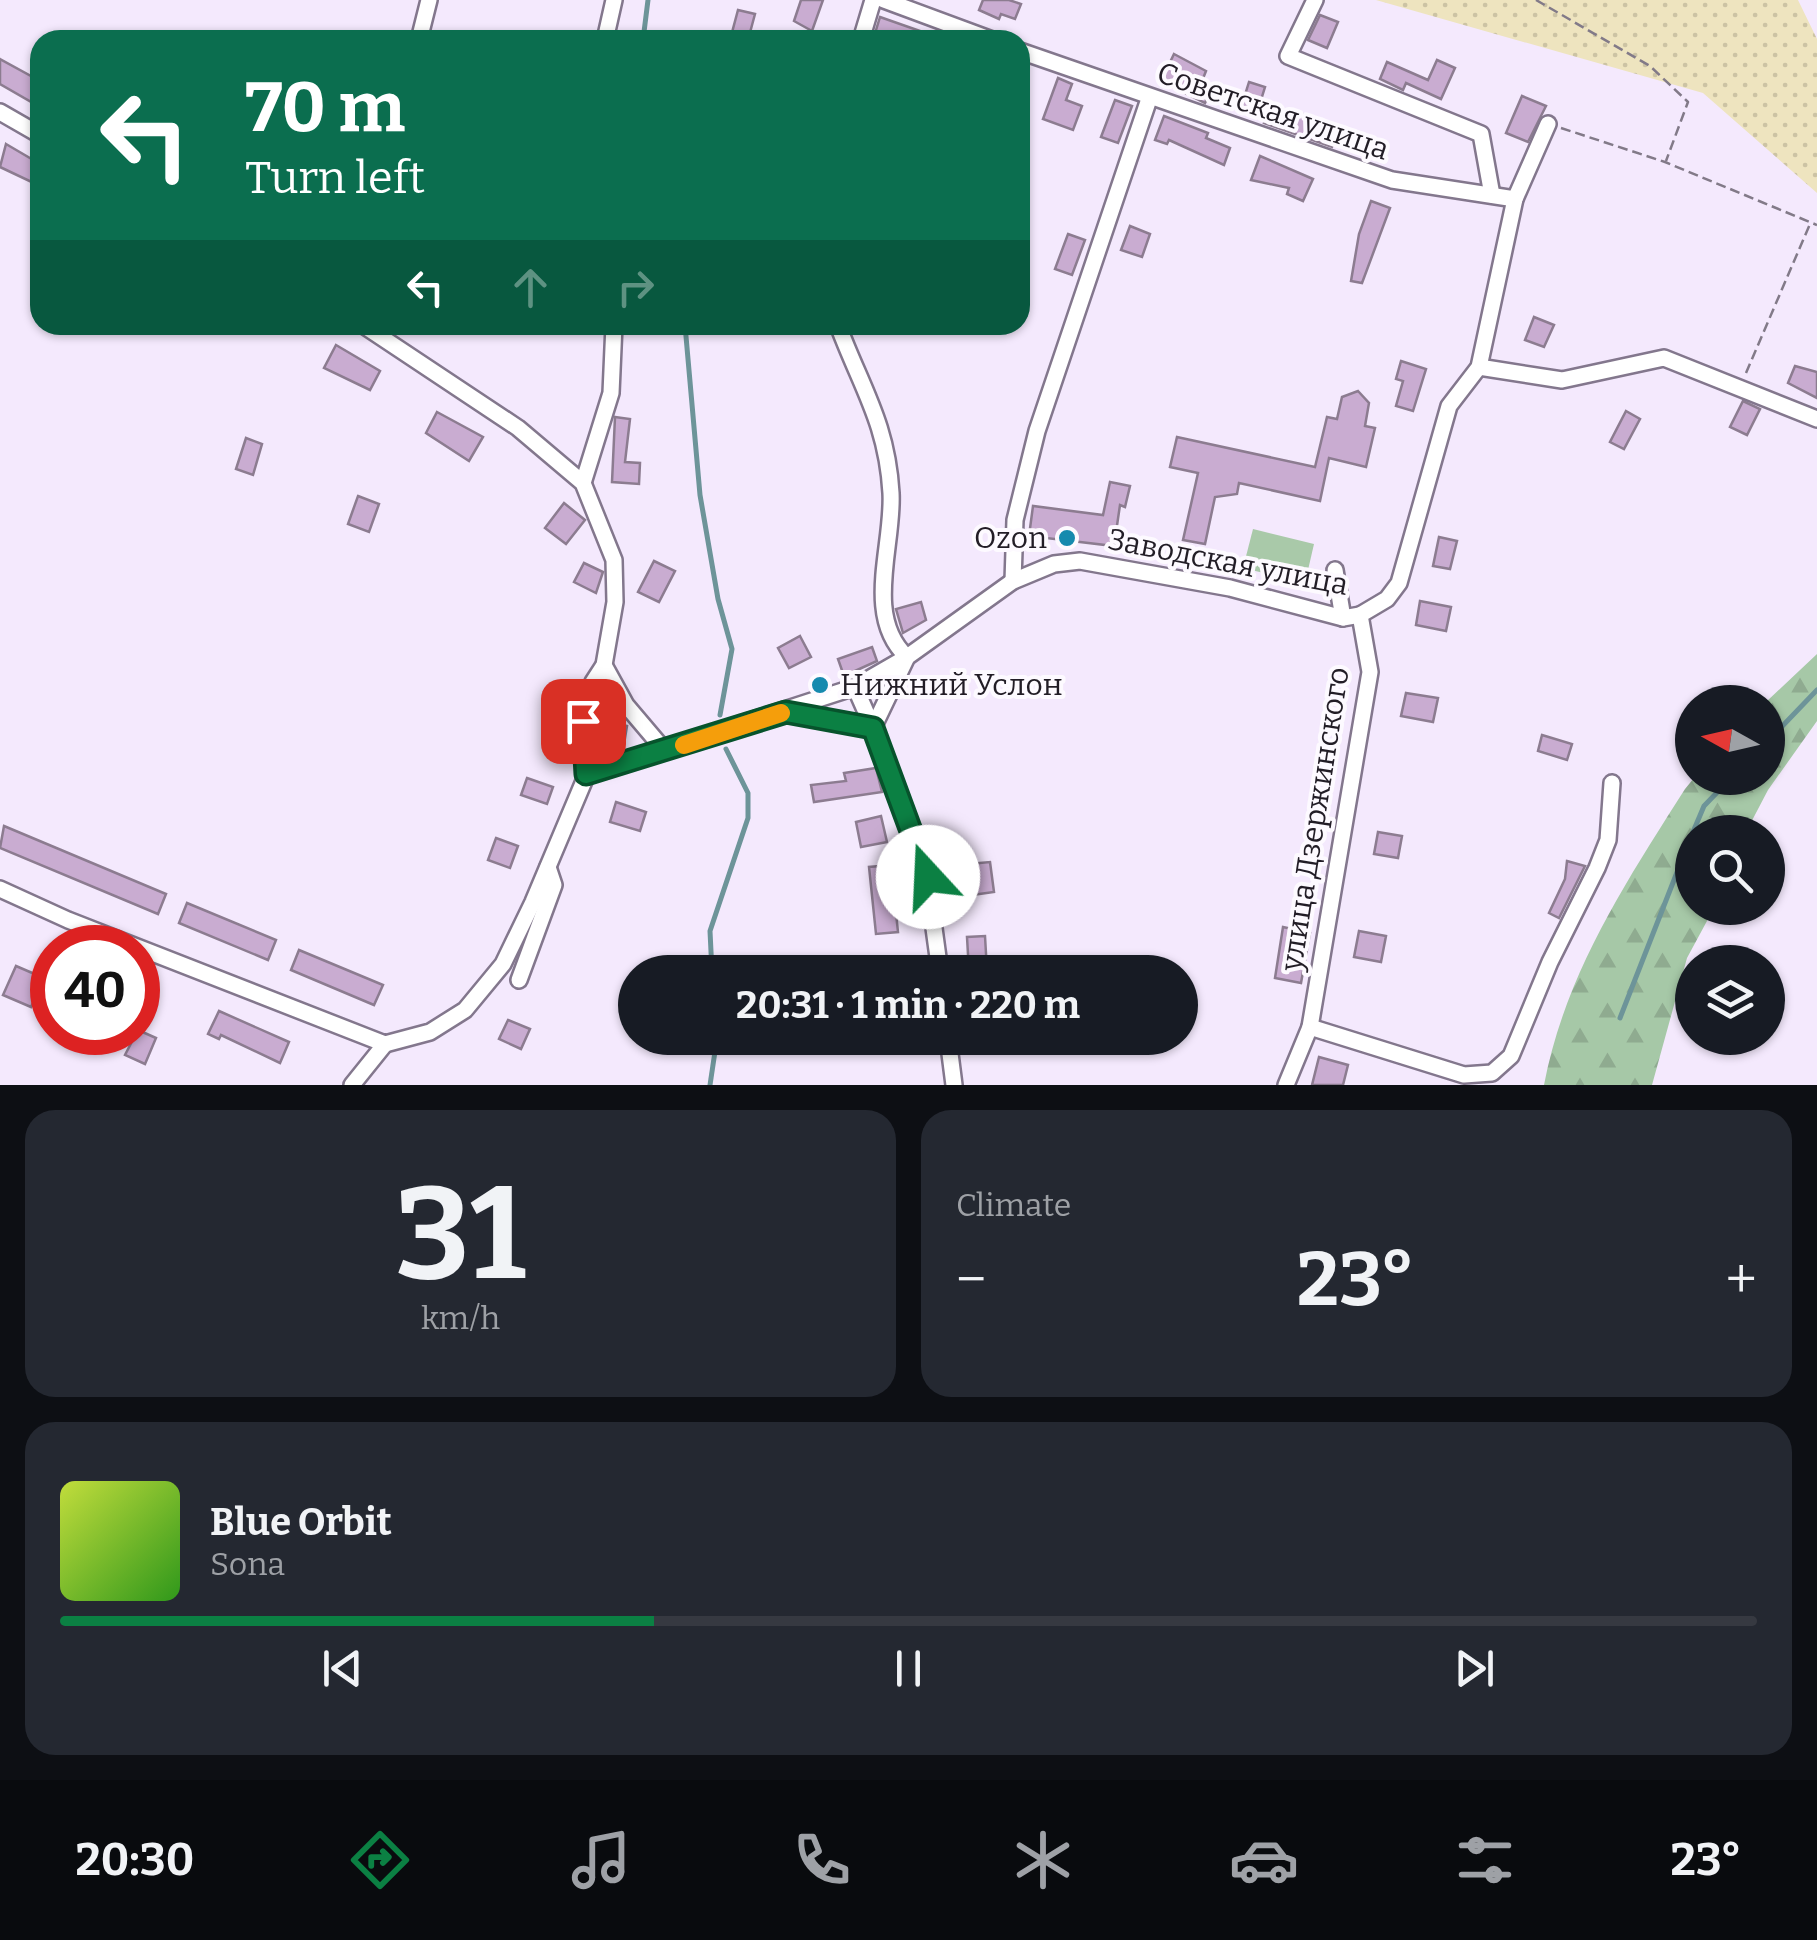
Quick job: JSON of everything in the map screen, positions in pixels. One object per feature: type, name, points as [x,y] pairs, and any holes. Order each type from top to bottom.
[{"type":"street","points":[[420,30],[428,0]]},
{"type":"street","points":[[607,30],[614,0]]},
{"type":"street","points":[[863,30],[872,0]]},
{"type":"street","points":[[884,0],[965,30]]},
{"type":"street","points":[[1315,0],[1288,56],[1482,134],[1492,195]]},
{"type":"street","name":"Советская улица","points":[[1030,54],[1149,99],[1392,180],[1515,199]]},
{"type":"street","points":[[1014,581],[1015,520],[1037,431],[1149,99]]},
{"type":"street","points":[[0,112],[30,129]]},
{"type":"street","points":[[1360,615],[1387,599],[1399,583],[1449,406],[1480,367],[1515,199],[1548,124]]},
{"type":"street","points":[[352,1085],[385,1044],[430,1032],[465,1010],[502,964],[586,774],[583,721],[593,682],[604,665],[615,602],[614,560],[584,483],[518,428],[379,335]]},
{"type":"street","points":[[584,483],[611,392],[614,335]]},
{"type":"street","points":[[586,774],[666,752],[855,687],[907,657],[891,632],[882,600],[892,497],[888,455],[869,390],[843,335]]},
{"type":"street","points":[[1480,367],[1562,380],[1664,358],[1817,419]]},
{"type":"street","name":"Заводская улица","points":[[873,728],[907,657],[1014,581],[1054,564],[1110,563],[1230,588],[1343,618],[1360,615]]},
{"type":"street","points":[[1335,570],[1343,618]]},
{"type":"street","name":"улица Дзержинского","points":[[1286,1085],[1310,1028],[1370,672],[1360,615]]},
{"type":"street","points":[[604,665],[626,706],[666,752]]},
{"type":"street","points":[[855,687],[928,877],[938,955]]},
{"type":"street","points":[[786,712],[873,728]]},
{"type":"street","points":[[1310,1028],[1464,1075],[1492,1074],[1511,1056],[1608,840],[1612,784]]},
{"type":"street","points":[[519,980],[554,885],[548,867]]},
{"type":"street","points":[[0,889],[68,920],[385,1044]]},
{"type":"street","points":[[950,1055],[954,1085]]},
{"type":"path","points":[[1536,0],[1650,66],[1688,102],[1665,162]]},
{"type":"path","points":[[1548,124],[1665,162],[1817,225]]},
{"type":"path","points":[[1740,388],[1811,222]]},
{"type":"green space","points":[[1253,529],[1314,544],[1305,583],[1243,568]]},
{"type":"green space","points":[[1817,654],[1817,721],[1785,766],[1785,685]]},
{"type":"green space","points":[[1681,795],[1765,795],[1755,815],[1675,815],[1675,925],[1705,925],[1694,945],[1675,945],[1675,1002],[1652,1085],[1544,1085],[1554,1044],[1582,967]]},
{"type":"sand","points":[[1376,0],[1798,0],[1817,39],[1817,193],[1703,93]]},
{"type":"building","points":[[801,0],[823,0],[812,30],[794,21]]},
{"type":"building","points":[[983,0],[1021,4],[1015,19],[1001,14],[999,19],[979,10]]},
{"type":"building","points":[[738,10],[755,14],[751,30],[733,30]]},
{"type":"building","points":[[1320,15],[1338,22],[1327,48],[1308,40]]},
{"type":"building","points":[[880,17],[917,30],[876,30]]},
{"type":"building","points":[[1174,54],[1206,71],[1200,86],[1211,90],[1205,103],[1161,81]]},
{"type":"building","points":[[0,59],[30,76],[30,101],[0,84]]},
{"type":"building","points":[[1437,60],[1455,68],[1441,99],[1406,83],[1403,90],[1380,79],[1387,62],[1428,80]]},
{"type":"building","points":[[1058,78],[1072,84],[1066,100],[1082,106],[1073,130],[1043,119]]},
{"type":"building","points":[[1249,82],[1265,87],[1256,116],[1240,111]]},
{"type":"building","points":[[1522,96],[1546,106],[1528,142],[1506,133]]},
{"type":"building","points":[[1115,100],[1132,106],[1118,143],[1101,137]]},
{"type":"building","points":[[1268,111],[1292,119],[1294,111],[1309,116],[1307,124],[1336,133],[1332,147],[1264,123]]},
{"type":"building","points":[[1164,116],[1208,133],[1206,138],[1230,148],[1224,165],[1169,140],[1167,144],[1155,140]]},
{"type":"building","points":[[6,144],[30,158],[30,181],[0,167]]},
{"type":"building","points":[[1260,156],[1313,179],[1303,201],[1287,194],[1289,188],[1251,180]]},
{"type":"building","points":[[1371,201],[1390,208],[1362,283],[1351,281],[1359,234]]},
{"type":"building","points":[[1130,226],[1150,234],[1142,257],[1121,250]]},
{"type":"building","points":[[1068,234],[1085,240],[1072,275],[1055,269]]},
{"type":"building","points":[[1534,317],[1554,325],[1544,347],[1525,340]]},
{"type":"building","points":[[336,345],[380,371],[370,390],[324,368]]},
{"type":"building","points":[[1401,361],[1426,369],[1413,411],[1396,406],[1403,381],[1396,379]]},
{"type":"building","points":[[1795,366],[1817,372],[1817,398],[1788,383]]},
{"type":"building","points":[[1358,391],[1369,403],[1365,426],[1375,428],[1366,467],[1329,458],[1320,501],[1239,483],[1237,494],[1215,497],[1205,544],[1183,540],[1198,473],[1170,467],[1177,437],[1315,467],[1327,417],[1337,419],[1342,397]]},
{"type":"building","points":[[1743,401],[1760,409],[1747,435],[1730,427]]},
{"type":"building","points":[[1626,411],[1640,419],[1624,449],[1610,442]]},
{"type":"building","points":[[437,412],[483,437],[469,461],[426,433]]},
{"type":"building","points":[[615,417],[630,419],[625,462],[640,463],[639,484],[612,482]]},
{"type":"building","points":[[246,438],[262,444],[253,475],[236,469]]},
{"type":"building","points":[[1110,482],[1130,486],[1125,507],[1120,505],[1114,546],[1029,536],[1033,506],[1103,515]]},
{"type":"building","points":[[358,496],[379,504],[369,532],[348,524]]},
{"type":"building","points":[[564,503],[585,520],[566,544],[545,528]]},
{"type":"building","points":[[1439,537],[1457,541],[1450,569],[1433,566]]},
{"type":"building","points":[[654,561],[675,571],[659,602],[638,592]]},
{"type":"building","points":[[584,563],[603,572],[596,593],[574,582]]},
{"type":"building","points":[[1420,601],[1451,607],[1446,631],[1416,625]]},
{"type":"building","points":[[921,602],[926,620],[903,633],[896,609]]},
{"type":"building","points":[[800,636],[811,657],[789,668],[778,648]]},
{"type":"building","points":[[872,647],[877,661],[844,676],[838,659]]},
{"type":"building","points":[[1406,693],[1438,698],[1433,722],[1401,716]]},
{"type":"building","points":[[608,722],[627,726],[623,750],[603,752]]},
{"type":"building","points":[[1542,735],[1572,744],[1567,760],[1538,751]]},
{"type":"building","points":[[876,768],[882,792],[814,802],[811,785],[846,781],[844,773]]},
{"type":"building","points":[[527,778],[553,787],[547,804],[521,795]]},
{"type":"building","points":[[616,802],[646,812],[640,831],[610,822]]},
{"type":"building","points":[[881,816],[887,842],[861,847],[856,822]]},
{"type":"building","points":[[4,826],[166,894],[158,914],[0,848]]},
{"type":"building","points":[[1378,832],[1402,836],[1398,858],[1374,854]]},
{"type":"building","points":[[496,838],[518,846],[510,868],[488,860]]},
{"type":"building","points":[[1567,861],[1585,866],[1559,918],[1549,913],[1565,879]]},
{"type":"building","points":[[990,862],[994,892],[972,895],[969,864]]},
{"type":"building","points":[[891,865],[898,932],[876,934],[869,867]]},
{"type":"building","points":[[187,903],[276,940],[268,960],[179,923]]},
{"type":"building","points":[[1283,927],[1310,933],[1301,983],[1275,978]]},
{"type":"building","points":[[1359,931],[1386,936],[1381,962],[1354,957]]},
{"type":"building","points":[[985,936],[986,955],[968,955],[967,937]]},
{"type":"building","points":[[299,950],[383,985],[374,1005],[291,970]]},
{"type":"building","points":[[16,966],[30,972],[30,1007],[3,995]]},
{"type":"building","points":[[219,1011],[289,1042],[280,1063],[221,1035],[219,1039],[208,1034]]},
{"type":"building","points":[[508,1020],[530,1029],[521,1049],[499,1039]]},
{"type":"building","points":[[125,1055],[149,1055],[145,1064]]},
{"type":"building","points":[[1319,1057],[1348,1065],[1343,1085],[1312,1085]]},
{"type":"waterway","points":[[644,30],[648,0]]},
{"type":"waterway","points":[[686,335],[700,495],[718,599],[732,649],[720,715]]},
{"type":"waterway","points":[[1785,723],[1817,690]]},
{"type":"waterway","points":[[711,955],[710,931],[748,818],[748,793],[726,749]]},
{"type":"waterway","points":[[1700,815],[1715,795]]},
{"type":"waterway","points":[[1620,1018],[1675,877]]},
{"type":"waterway","points":[[710,1085],[714,1055]]},
{"type":"slow traffic","points":[[684,745],[781,713]]},
{"type":"place","name":"Ozon","points":[[1067,538]]},
{"type":"place","name":"Нижний Услон","points":[[820,685]]},
{"type":"route","points":[[583,721],[586,774],[786,712],[873,728],[928,877]]}]
